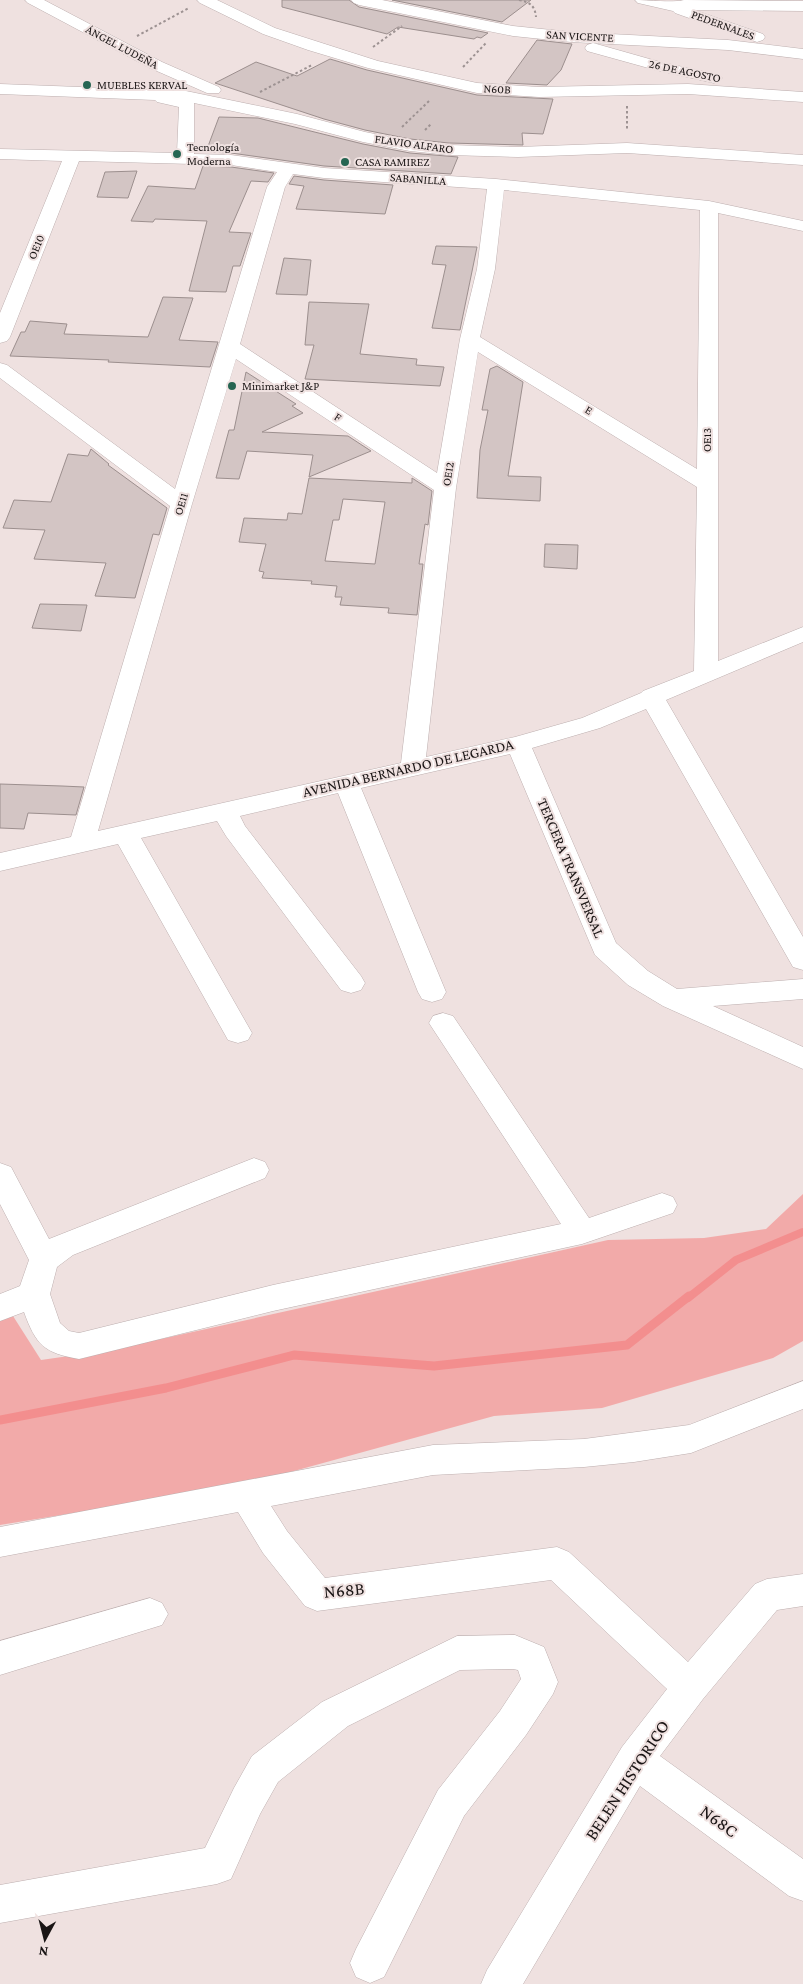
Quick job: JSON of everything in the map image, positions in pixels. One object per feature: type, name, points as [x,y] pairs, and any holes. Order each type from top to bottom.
[{"type":"street","name":"ÁNGEL LUDEÑA","points":[[34,0],[185,79],[212,90],[283,108],[297,119]]},
{"type":"street","name":"N60B","points":[[205,0],[269,30],[354,60],[477,88],[540,92],[688,89],[803,96]]},
{"type":"street","name":"SAN VICENTE","points":[[359,0],[513,31],[572,37],[713,44],[803,54]]},
{"type":"street","points":[[643,0],[678,7]]},
{"type":"street","name":"PEDERNALES","points":[[803,6],[684,5],[678,7],[680,10],[803,54]]},
{"type":"street","name":"26 DE AGOSTO","points":[[572,37],[595,49],[658,66],[731,81],[803,91]]},
{"type":"street","name":"FLAVIO ALFARO","points":[[0,89],[186,96],[297,119],[387,142],[449,150],[484,152],[627,148],[803,160]]},
{"type":"street","points":[[139,94],[187,104],[187,135],[184,158]]},
{"type":"street","name":"SABANILLA","points":[[0,154],[231,160],[324,173],[496,184],[709,206],[803,226]]},
{"type":"street","name":"OE10","points":[[0,337],[72,157]]},
{"type":"street","name":"OE11","points":[[82,843],[180,504],[230,346],[276,187],[288,168]]},
{"type":"street","name":"OE12","points":[[413,766],[445,488],[470,338],[486,269],[496,184]]},
{"type":"street","name":"OE13","points":[[706,674],[709,206]]},
{"type":"street","name":"E","points":[[470,338],[707,484]]},
{"type":"street","name":"F","points":[[230,346],[445,488]]},
{"type":"street","points":[[0,368],[180,504]]},
{"type":"street","name":"AVENIDA BERNARDO DE LEGARDA","points":[[0,862],[413,766],[518,744],[591,722],[803,634]]},
{"type":"street","points":[[651,696],[803,960]]},
{"type":"street","name":"TERCERA TRANSVERSAL","points":[[518,744],[605,948],[638,978],[673,999],[803,1059]]},
{"type":"street","points":[[347,782],[353,802],[432,992]]},
{"type":"street","points":[[224,810],[235,830],[351,984]]},
{"type":"street","points":[[125,833],[238,1033]]},
{"type":"street","points":[[673,999],[803,989]]},
{"type":"street","points":[[443,1023],[582,1232]]},
{"type":"street","points":[[254,1170],[62,1246],[44,1260],[38,1274],[34,1294],[47,1332],[61,1342],[79,1346],[273,1298],[582,1232],[662,1205]]},
{"type":"street","points":[[0,1175],[44,1260]]},
{"type":"street","points":[[0,1308],[34,1294]]},
{"type":"street","points":[[0,1542],[433,1460],[584,1453],[634,1448],[691,1439],[803,1395]]},
{"type":"street","name":"N68B","points":[[246,1496],[275,1542],[317,1595],[557,1562],[690,1687]]},
{"type":"street","name":"BELEN HISTORICO","points":[[501,1984],[635,1760],[690,1687],[766,1595],[803,1590]]},
{"type":"street","points":[[0,1658],[150,1614]]},
{"type":"street","points":[[0,1904],[218,1865],[247,1801],[265,1769],[335,1714],[457,1653],[515,1652],[531,1659],[540,1682],[513,1723],[452,1802],[370,1963]]},
{"type":"street","name":"N68C","points":[[635,1760],[803,1882]]},
{"type":"path","points":[[119,45],[205,0]]},
{"type":"path","points":[[354,60],[421,13]]},
{"type":"path","points":[[449,82],[486,43]]},
{"type":"path","points":[[246,100],[334,53]]},
{"type":"path","points":[[627,89],[627,148]]},
{"type":"path","points":[[387,142],[429,101]]},
{"type":"shaded area","points":[[803,1194],[803,1341],[773,1358],[602,1408],[494,1416],[239,1486],[0,1525],[0,1321],[13,1316],[41,1360],[111,1350],[608,1240],[704,1238],[766,1229]]},
{"type":"building","points":[[282,0],[349,0],[359,7],[488,33],[481,38],[477,37],[474,39],[398,27],[387,34],[282,7]]},
{"type":"building","points":[[392,0],[531,0],[502,22]]},
{"type":"building","points":[[537,40],[572,44],[561,70],[547,85],[506,83]]},
{"type":"building","points":[[330,59],[367,70],[477,95],[553,99],[543,134],[522,133],[523,145],[449,143],[410,139],[365,130],[324,119],[215,83],[256,62],[297,76]]},
{"type":"building","points":[[219,117],[258,118],[363,144],[410,153],[458,157],[451,174],[324,166],[231,153],[208,152],[209,149],[207,149]]},
{"type":"building","points":[[203,166],[231,167],[274,173],[268,182],[251,181],[229,232],[251,233],[240,266],[233,266],[226,292],[189,291],[207,221],[155,219],[153,222],[131,221],[148,186],[195,189]]},
{"type":"building","points":[[137,171],[128,198],[97,197],[105,172]]},
{"type":"building","points":[[294,176],[393,185],[385,214],[296,209],[304,186],[289,184]]},
{"type":"building","points":[[436,246],[477,247],[460,330],[432,328],[446,265],[432,264]]},
{"type":"building","points":[[284,258],[311,260],[307,295],[276,294]]},
{"type":"building","points":[[163,297],[193,298],[179,340],[218,342],[210,367],[10,356],[21,332],[25,332],[30,321],[67,324],[64,334],[148,337]]},
{"type":"building","points":[[309,302],[369,304],[360,354],[417,359],[416,365],[444,367],[440,386],[305,379],[314,345],[305,345]]},
{"type":"building","points":[[497,366],[523,382],[508,476],[541,477],[540,501],[477,498],[480,450],[488,410],[482,410],[490,369]]},
{"type":"building","points":[[246,372],[296,404],[292,406],[303,413],[262,432],[348,436],[371,451],[309,477],[313,455],[247,451],[239,479],[216,478],[229,430],[234,430]]},
{"type":"building","points":[[91,449],[108,465],[167,508],[159,535],[153,534],[135,598],[95,596],[106,563],[34,559],[45,530],[3,528],[14,500],[51,502],[68,454],[88,456]]},
{"type":"building","points":[[309,478],[412,483],[412,478],[432,491],[428,525],[425,524],[419,564],[423,564],[417,615],[388,613],[389,608],[340,605],[342,597],[335,597],[337,586],[311,584],[312,581],[262,578],[264,572],[259,571],[266,544],[239,542],[244,518],[287,520],[288,513],[302,514]],"holes":[[[343,499],[385,502],[375,564],[325,561],[333,520],[339,520]]]},
{"type":"building","points":[[545,544],[578,545],[577,569],[544,567]]},
{"type":"building","points":[[40,604],[87,605],[81,631],[32,628]]},
{"type":"building","points":[[0,784],[84,787],[76,815],[28,813],[24,829],[0,828]]},
{"type":"waterway","points":[[688,1298],[736,1260],[803,1232]]},
{"type":"waterway","points":[[0,1420],[166,1388],[294,1355],[434,1366],[627,1345],[689,1296]]},
{"type":"place","name":"MUEBLES KERVAL","points":[[87,85]]},
{"type":"place","name":"Tecnología Moderna","points":[[177,154]]},
{"type":"place","name":"CASA RAMIREZ","points":[[345,162]]},
{"type":"place","name":"Minimarket J&P","points":[[232,386]]}]
